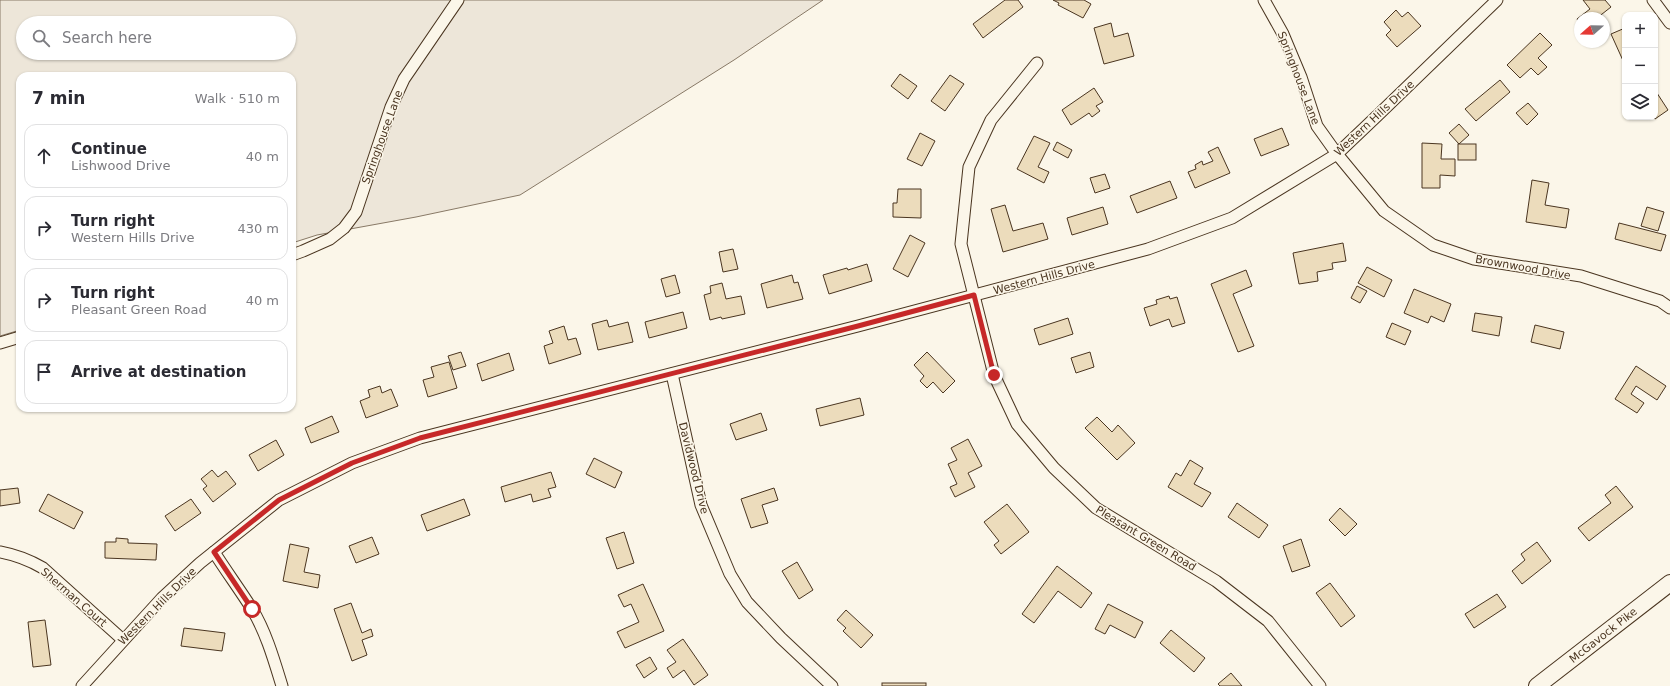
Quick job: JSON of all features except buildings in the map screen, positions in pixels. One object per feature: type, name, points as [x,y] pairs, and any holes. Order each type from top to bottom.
[{"type":"main road","name":"McGavock Pike","points":[[1537,686],[1670,583]]},
{"type":"street","name":"Springhouse Lane","points":[[296,254],[330,239],[344,228],[356,212],[391,107],[404,79],[458,0]]},
{"type":"street","name":"Springhouse Lane","points":[[1264,0],[1283,34],[1301,77],[1317,126],[1337,154]]},
{"type":"street","name":"Western Hills Drive","points":[[82,686],[162,598],[214,552],[279,500],[352,463],[420,438],[672,374],[1148,249],[1232,218],[1337,154],[1497,0]]},
{"type":"street","points":[[1652,0],[1670,23]]},
{"type":"street","name":"Pleasant Green Road","points":[[1038,63],[991,120],[968,167],[961,244],[994,375],[1013,417],[1017,424],[1054,468],[1096,508],[1216,581],[1268,621],[1320,686]]},
{"type":"street","name":"Brownwood Drive","points":[[1337,154],[1384,211],[1433,244],[1474,259],[1581,276],[1660,301],[1670,308]]},
{"type":"street","points":[[0,343],[16,338]]},
{"type":"street","name":"Davidwood Drive","points":[[672,374],[702,505],[730,574],[747,602],[780,638],[832,686]]},
{"type":"street","name":"Sherman Court","points":[[0,552],[15,555],[31,561],[43,568],[123,640]]},
{"type":"street","points":[[214,552],[258,621],[266,638],[282,686]]},
{"type":"shaded area","points":[[0,0],[823,0],[734,60],[520,195],[416,217],[317,235],[296,242],[296,72],[16,72],[16,331],[0,336]]},
{"type":"route","points":[[252,609],[214,552],[279,500],[352,463],[420,438],[974,295],[994,375]]}]
